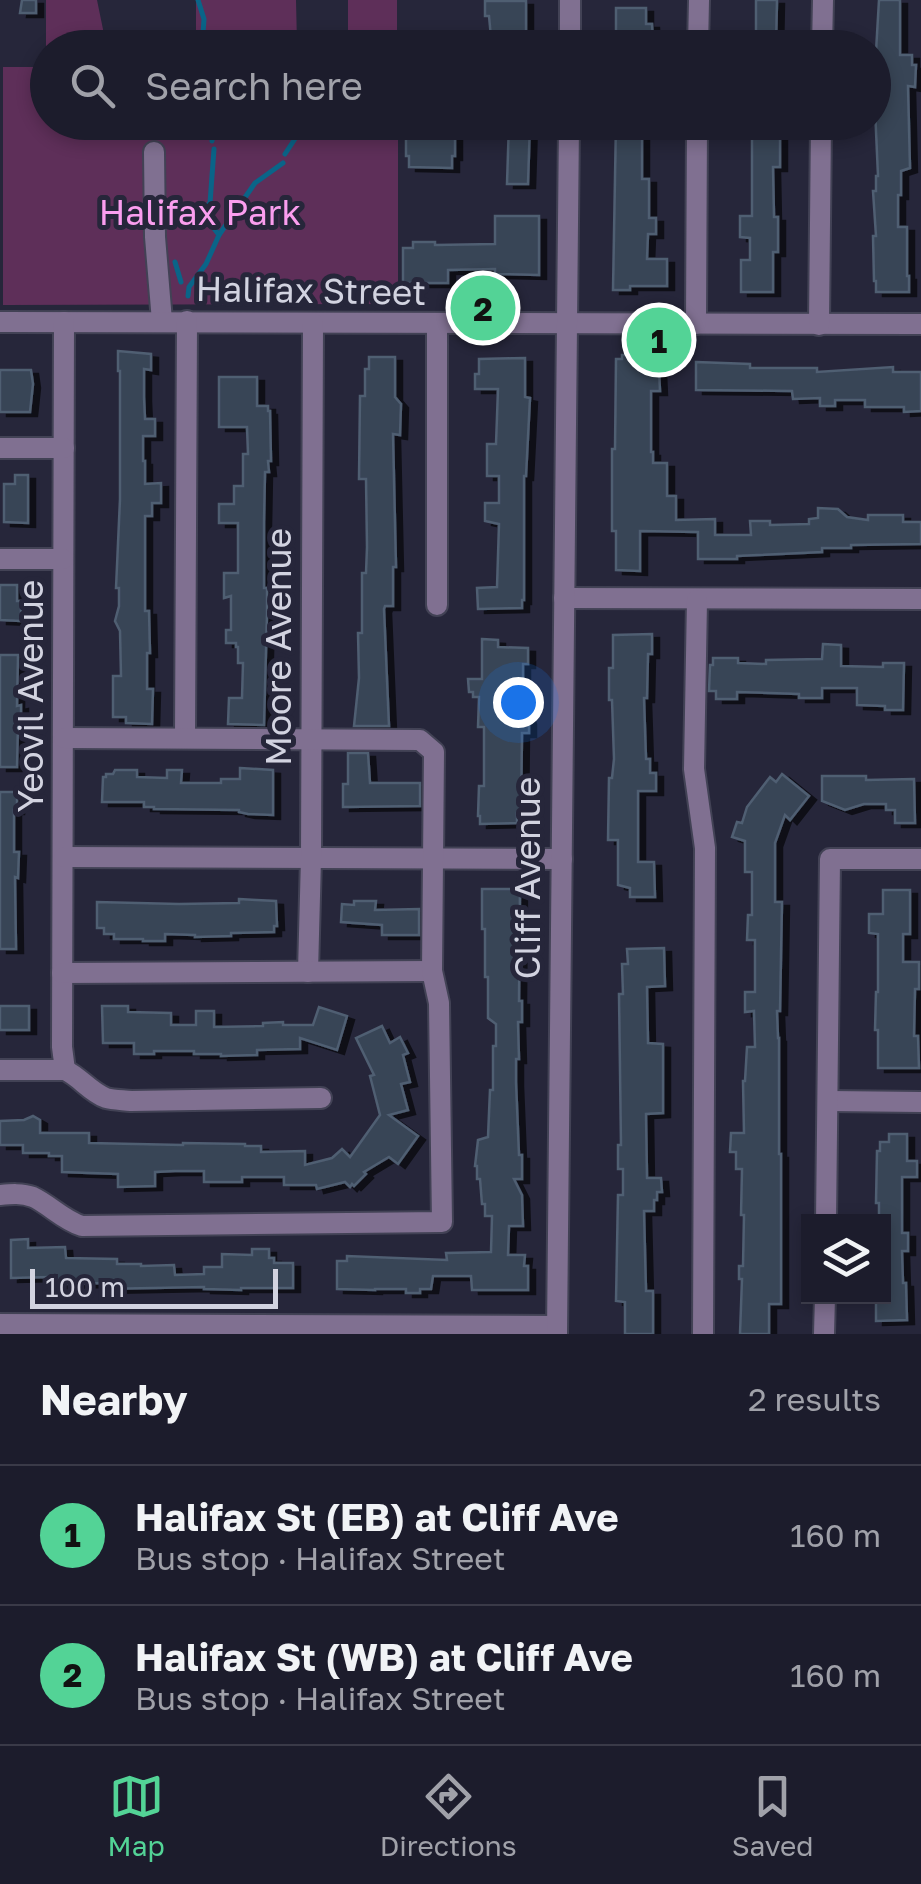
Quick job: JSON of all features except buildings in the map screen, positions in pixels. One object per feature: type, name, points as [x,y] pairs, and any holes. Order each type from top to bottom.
[{"type":"street","points":[[570,0],[570,30]]},
{"type":"street","points":[[698,30],[699,0]]},
{"type":"street","points":[[822,0],[822,30]]},
{"type":"street","name":"Cliff Avenue","points":[[557,1330],[570,140]]},
{"type":"street","points":[[696,324],[697,140]]},
{"type":"street","points":[[819,324],[821,140]]},
{"type":"street","points":[[154,152],[162,322]]},
{"type":"street","name":"Halifax Street","points":[[0,322],[921,324]]},
{"type":"street","name":"Yeovil Avenue","points":[[64,322],[65,1070]]},
{"type":"street","points":[[185,738],[187,322]]},
{"type":"street","name":"Moore Avenue","points":[[308,972],[313,324]]},
{"type":"street","points":[[437,324],[437,605]]},
{"type":"street","points":[[0,448],[64,448]]},
{"type":"street","points":[[0,559],[64,560]]},
{"type":"street","points":[[564,598],[921,599]]},
{"type":"street","points":[[697,600],[694,769],[704,848],[703,1334]]},
{"type":"street","points":[[0,1194],[34,1198],[69,1222],[82,1226],[442,1222],[439,1003],[432,971],[434,752],[420,740],[64,738]]},
{"type":"street","points":[[64,857],[562,858]]},
{"type":"street","points":[[826,1214],[830,859],[921,859]]},
{"type":"street","points":[[62,973],[432,971]]},
{"type":"street","points":[[0,1070],[65,1070],[106,1098],[131,1101],[322,1098]]},
{"type":"street","points":[[829,1102],[921,1102]]},
{"type":"street","points":[[824,1334],[825,1304]]},
{"type":"street","points":[[0,1324],[557,1330]]},
{"type":"green space","name":"Halifax Park","points":[[46,0],[97,0],[103,30],[46,30]]},
{"type":"green space","points":[[196,0],[296,0],[297,30],[196,30]]},
{"type":"green space","points":[[348,0],[397,0],[397,30],[348,30]]},
{"type":"green space","name":"Halifax Park","points":[[3,67],[30,67],[30,140],[398,140],[398,304],[3,305]]},
{"type":"waterway","points":[[198,0],[203,30]]},
{"type":"waterway","points":[[285,154],[294,140]]},
{"type":"waterway","points":[[200,212],[210,203],[214,149]]},
{"type":"waterway","points":[[219,235],[255,183],[283,163]]},
{"type":"waterway","points":[[188,296],[189,287],[206,264],[219,235],[206,218]]},
{"type":"waterway","points":[[175,262],[181,282]]},
{"type":"place","name":"Halifax St (WB) at Cliff Ave","points":[[483,308]]},
{"type":"place","name":"Halifax St (EB) at Cliff Ave","points":[[659,340]]}]
